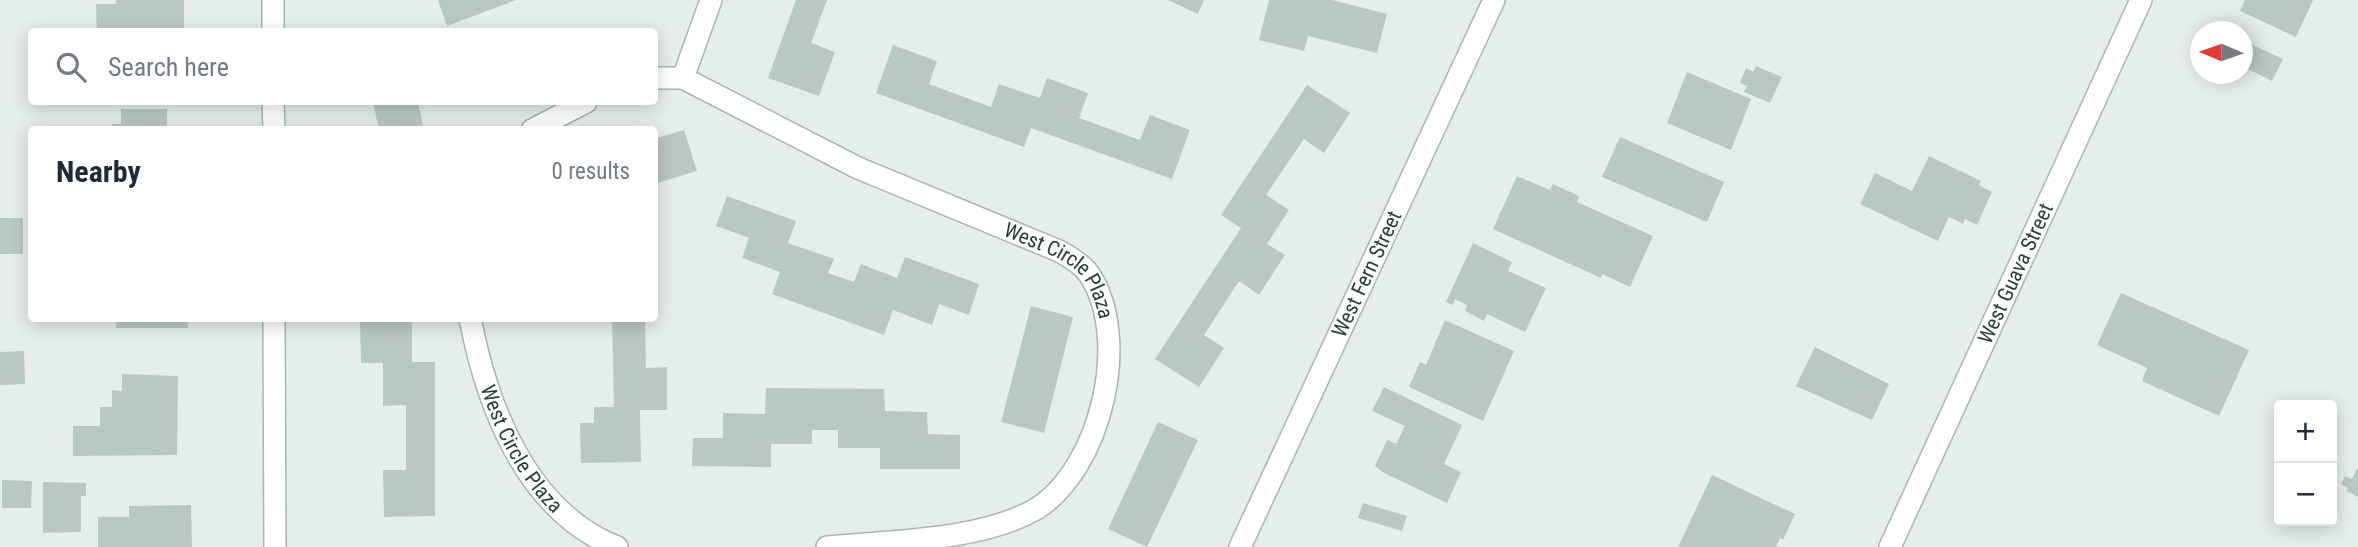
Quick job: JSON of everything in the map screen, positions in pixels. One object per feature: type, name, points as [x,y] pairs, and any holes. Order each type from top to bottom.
[{"type":"street","points":[[273,0],[273,28]]},
{"type":"street","points":[[683,78],[711,0]]},
{"type":"street","name":"West Fern Street","points":[[1240,547],[1494,0]]},
{"type":"street","name":"West Guava Street","points":[[1889,547],[2141,0]]},
{"type":"street","name":"West Circle Plaza","points":[[658,78],[683,78],[858,168],[1059,251],[1088,273],[1107,319],[1107,388],[1081,458],[1053,496],[1025,514],[971,531],[827,547]]},
{"type":"street","points":[[274,105],[274,126]]},
{"type":"street","points":[[541,126],[580,105]]},
{"type":"street","points":[[274,322],[275,547]]},
{"type":"street","name":"West Circle Plaza","points":[[471,322],[484,374],[516,453],[544,494],[573,523],[617,547]]},
{"type":"building","points":[[116,0],[184,0],[184,28],[97,28],[96,4],[116,4]]},
{"type":"building","points":[[438,0],[516,0],[447,26]]},
{"type":"building","points":[[796,0],[827,0],[811,43],[835,52],[819,96],[768,78]]},
{"type":"building","points":[[1168,0],[1204,0],[1198,14]]},
{"type":"building","points":[[1269,0],[1332,0],[1387,14],[1377,53],[1308,36],[1304,51],[1259,40]]},
{"type":"building","points":[[2245,0],[2313,0],[2296,37],[2240,11]]},
{"type":"building","points":[[893,45],[937,61],[929,84],[991,107],[999,84],[1040,98],[1047,78],[1088,93],[1079,118],[1140,140],[1150,115],[1190,130],[1172,179],[1031,128],[1024,147],[876,93]]},
{"type":"building","points":[[2253,45],[2283,59],[2272,81],[2253,72]]},
{"type":"building","points":[[1756,66],[1782,77],[1770,103],[1744,92],[1747,86],[1740,83],[1746,68],[1753,72]]},
{"type":"building","points":[[1687,72],[1751,99],[1731,150],[1667,123]]},
{"type":"building","points":[[1307,85],[1350,113],[1324,153],[1304,139],[1266,195],[1289,210],[1267,244],[1285,255],[1259,295],[1239,281],[1204,335],[1224,348],[1199,387],[1155,359],[1241,228],[1221,215]]},
{"type":"building","points":[[374,105],[419,105],[423,126],[378,126]]},
{"type":"building","points":[[121,109],[167,109],[167,126],[112,126],[121,124]]},
{"type":"building","points":[[684,130],[697,171],[658,183],[658,138]]},
{"type":"building","points":[[1620,137],[1724,182],[1707,222],[1602,177]]},
{"type":"building","points":[[1929,156],[1981,181],[1979,185],[1992,192],[1977,225],[1965,219],[1963,224],[1949,217],[1938,241],[1860,204],[1875,173],[1912,191]]},
{"type":"building","points":[[1517,176],[1550,190],[1553,184],[1579,196],[1577,202],[1653,236],[1630,287],[1602,274],[1601,278],[1493,229]]},
{"type":"building","points":[[727,196],[796,221],[788,243],[834,259],[828,273],[854,282],[861,264],[897,278],[905,257],[979,284],[969,315],[939,304],[932,325],[893,310],[884,335],[772,294],[780,272],[742,258],[749,238],[716,226]]},
{"type":"building","points":[[0,218],[23,218],[23,254],[0,254]]},
{"type":"building","points":[[1473,243],[1512,262],[1508,271],[1546,288],[1525,332],[1487,314],[1484,321],[1465,311],[1467,305],[1455,299],[1453,305],[1446,302]]},
{"type":"building","points":[[2121,293],[2249,350],[2219,416],[2142,381],[2147,368],[2097,345]]},
{"type":"building","points":[[1031,306],[1073,317],[1044,433],[1001,422]]},
{"type":"building","points":[[1445,320],[1514,351],[1483,421],[1409,387],[1420,362],[1426,365]]},
{"type":"building","points":[[116,322],[188,322],[188,328],[116,328]]},
{"type":"building","points":[[360,322],[412,322],[412,362],[435,362],[435,516],[384,517],[383,470],[406,470],[406,405],[383,406],[383,363],[361,363]]},
{"type":"building","points":[[612,322],[645,322],[646,368],[667,367],[667,410],[640,410],[641,462],[581,463],[580,423],[594,423],[594,407],[614,407]]},
{"type":"building","points":[[1815,347],[1889,384],[1872,420],[1796,386]]},
{"type":"building","points":[[24,351],[25,384],[0,385],[0,352]]},
{"type":"building","points":[[122,374],[178,376],[177,455],[73,456],[73,426],[100,426],[100,407],[112,407],[112,390],[122,391]]},
{"type":"building","points":[[1384,387],[1462,425],[1444,464],[1461,472],[1447,503],[1384,473],[1375,466],[1387,440],[1396,444],[1405,426],[1372,411]]},
{"type":"building","points":[[766,388],[884,389],[885,411],[927,412],[928,434],[960,435],[960,469],[880,469],[880,448],[838,448],[838,430],[812,430],[812,444],[771,444],[771,467],[692,466],[693,438],[723,438],[723,413],[765,414]]},
{"type":"building","points":[[1158,422],[1198,440],[1147,547],[1108,529]]},
{"type":"building","points":[[2358,467],[2358,497],[2346,491],[2348,488],[2341,484],[2345,476],[2352,479]]},
{"type":"building","points":[[1712,475],[1795,514],[1783,540],[1780,538],[1776,547],[1678,547]]},
{"type":"building","points":[[2,480],[32,481],[31,508],[2,508]]},
{"type":"building","points":[[43,482],[86,483],[86,496],[81,496],[81,532],[43,533]]},
{"type":"building","points":[[1363,503],[1407,516],[1402,531],[1358,518]]},
{"type":"building","points":[[191,505],[192,547],[98,547],[98,517],[129,517],[129,506]]}]
